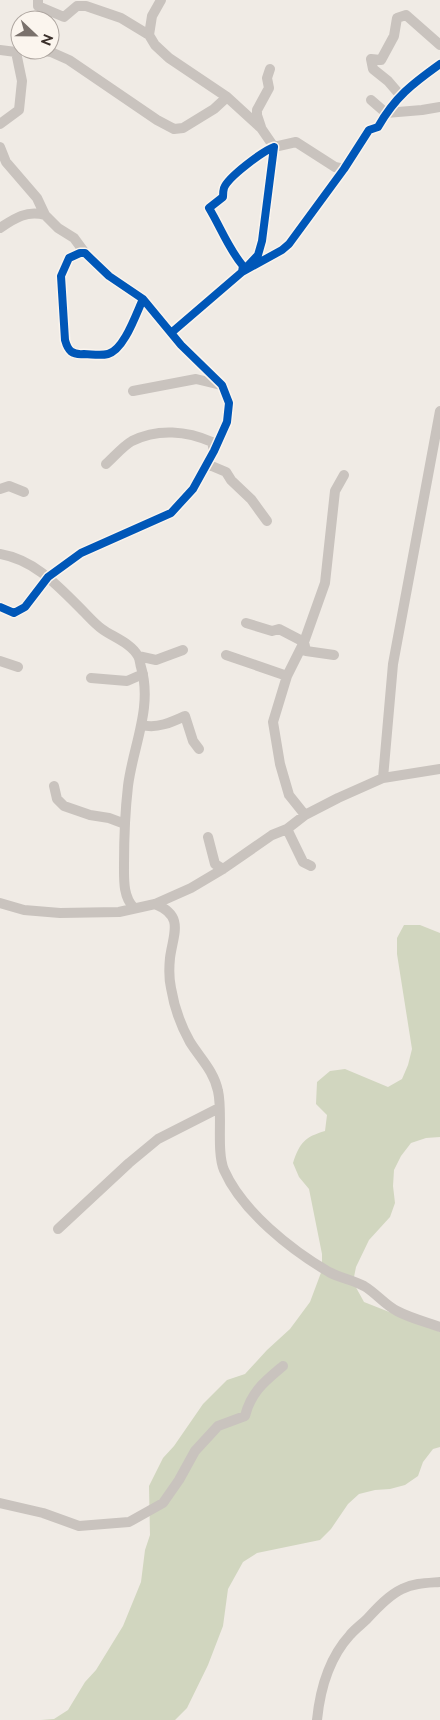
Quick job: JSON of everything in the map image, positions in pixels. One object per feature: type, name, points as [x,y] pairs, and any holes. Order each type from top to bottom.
[{"type":"street","points":[[38,0],[38,6],[64,17],[77,6],[86,6],[121,18],[149,35],[155,45],[169,58],[227,97],[261,128],[274,147],[262,241],[258,255],[242,272],[171,333]]},
{"type":"street","points":[[149,35],[152,16],[161,0]]},
{"type":"street","points":[[400,95],[388,80],[373,68],[371,60],[381,60],[394,36],[397,18],[406,16],[440,45]]},
{"type":"street","points":[[60,56],[69,60],[157,120],[174,129],[183,128],[214,109],[227,97]]},
{"type":"street","points":[[0,124],[19,110],[22,81],[19,60]]},
{"type":"street","points":[[242,272],[282,250],[289,244],[344,169],[369,130],[378,127],[400,95],[440,64]]},
{"type":"street","points":[[261,128],[257,110],[269,88],[267,78],[270,69]]},
{"type":"street","points":[[371,100],[386,113],[440,108]]},
{"type":"street","points":[[242,272],[243,266],[231,251],[223,232],[209,208],[223,196],[224,188],[236,174],[266,150],[296,142],[335,167],[344,169]]},
{"type":"street","points":[[0,147],[6,162],[37,198],[45,215],[58,228],[74,238],[85,253],[108,276],[143,299],[171,333],[222,385],[229,403],[227,422],[208,464],[193,488],[171,513],[81,554],[48,577],[25,607],[20,610],[14,613],[0,608]]},
{"type":"street","points":[[0,228],[19,216],[36,212],[45,215]]},
{"type":"street","points":[[85,253],[68,258],[61,276],[67,349],[75,354],[109,354],[123,342],[143,299]]},
{"type":"street","points":[[133,391],[196,379],[222,385]]},
{"type":"street","points":[[383,778],[393,664],[436,449],[440,411]]},
{"type":"street","points":[[106,464],[131,441],[158,432],[195,435],[212,442],[214,451]]},
{"type":"street","points":[[208,464],[226,472],[231,480],[251,499],[267,521]]},
{"type":"street","points":[[305,815],[289,795],[280,764],[273,722],[287,676],[304,642],[325,584],[335,491],[344,475]]},
{"type":"street","points":[[0,489],[9,486],[24,492]]},
{"type":"street","points":[[0,554],[25,562],[48,577],[101,628],[127,645],[138,656],[145,690],[142,724],[128,784],[125,824],[125,883],[129,902],[134,908]]},
{"type":"street","points":[[246,623],[272,631],[280,629],[304,642],[306,651],[334,654]]},
{"type":"street","points":[[138,656],[156,660],[183,650]]},
{"type":"street","points":[[226,655],[287,676]]},
{"type":"street","points":[[0,661],[18,667]]},
{"type":"street","points":[[91,678],[127,681],[143,674]]},
{"type":"street","points":[[142,724],[149,727],[168,724],[185,716],[193,742],[199,749]]},
{"type":"street","points":[[0,903],[24,910],[60,913],[119,912],[155,904],[191,888],[223,869],[272,835],[287,829],[305,815],[338,798],[383,778],[440,769]]},
{"type":"street","points":[[54,786],[57,799],[64,806],[125,824]]},
{"type":"street","points":[[287,829],[303,862],[311,866]]},
{"type":"street","points":[[208,837],[215,864],[223,869]]},
{"type":"street","points":[[155,904],[163,907],[170,914],[174,922],[175,938],[170,957],[169,975],[171,990],[181,1022],[190,1042],[214,1076],[219,1092],[223,1168],[248,1207],[302,1255],[330,1273],[364,1287],[397,1311],[440,1327]]},
{"type":"street","points":[[58,1229],[129,1163],[158,1139],[219,1108]]},
{"type":"street","points":[[0,1503],[44,1512],[79,1526],[129,1522],[163,1503],[179,1480],[194,1452],[205,1438],[218,1426],[245,1416],[248,1404],[259,1387],[282,1366]]},
{"type":"street","points":[[317,1720],[326,1674],[336,1654],[349,1636],[377,1609],[402,1589],[418,1584],[440,1582]]},
{"type":"green space","points":[[404,925],[420,925],[440,933],[440,1137],[426,1138],[411,1143],[401,1156],[394,1170],[395,1203],[390,1217],[369,1240],[356,1267],[353,1282],[364,1302],[440,1332],[440,1447],[433,1449],[423,1462],[418,1476],[405,1485],[359,1494],[348,1504],[331,1529],[320,1540],[257,1553],[243,1562],[228,1589],[223,1626],[208,1665],[187,1708],[175,1720],[41,1720],[54,1719],[68,1710],[85,1682],[96,1670],[123,1626],[141,1582],[145,1550],[150,1535],[149,1486],[163,1458],[174,1446],[203,1404],[227,1380],[245,1374],[290,1329],[310,1302],[322,1270],[322,1254],[309,1189],[299,1177],[293,1163],[304,1141],[325,1131],[327,1115],[316,1104],[317,1082],[330,1071],[345,1069],[388,1087],[402,1079],[412,1049],[397,954],[397,938]]},
{"type":"cycle path","points":[[171,333],[242,272],[258,255],[262,241],[274,147],[239,171],[227,183],[223,191],[223,197],[209,208],[243,266],[242,272],[282,250],[289,244],[344,169],[369,130],[378,127],[384,116],[398,99],[440,64]]},
{"type":"cycle path","points":[[0,607],[14,613],[25,607],[48,577],[81,553],[171,513],[193,489],[214,451],[227,422],[229,403],[222,385],[181,345],[143,299],[109,276],[85,253],[69,258],[61,276],[65,340],[68,347],[71,352],[80,354],[105,355],[114,351],[129,331],[143,299]]}]
